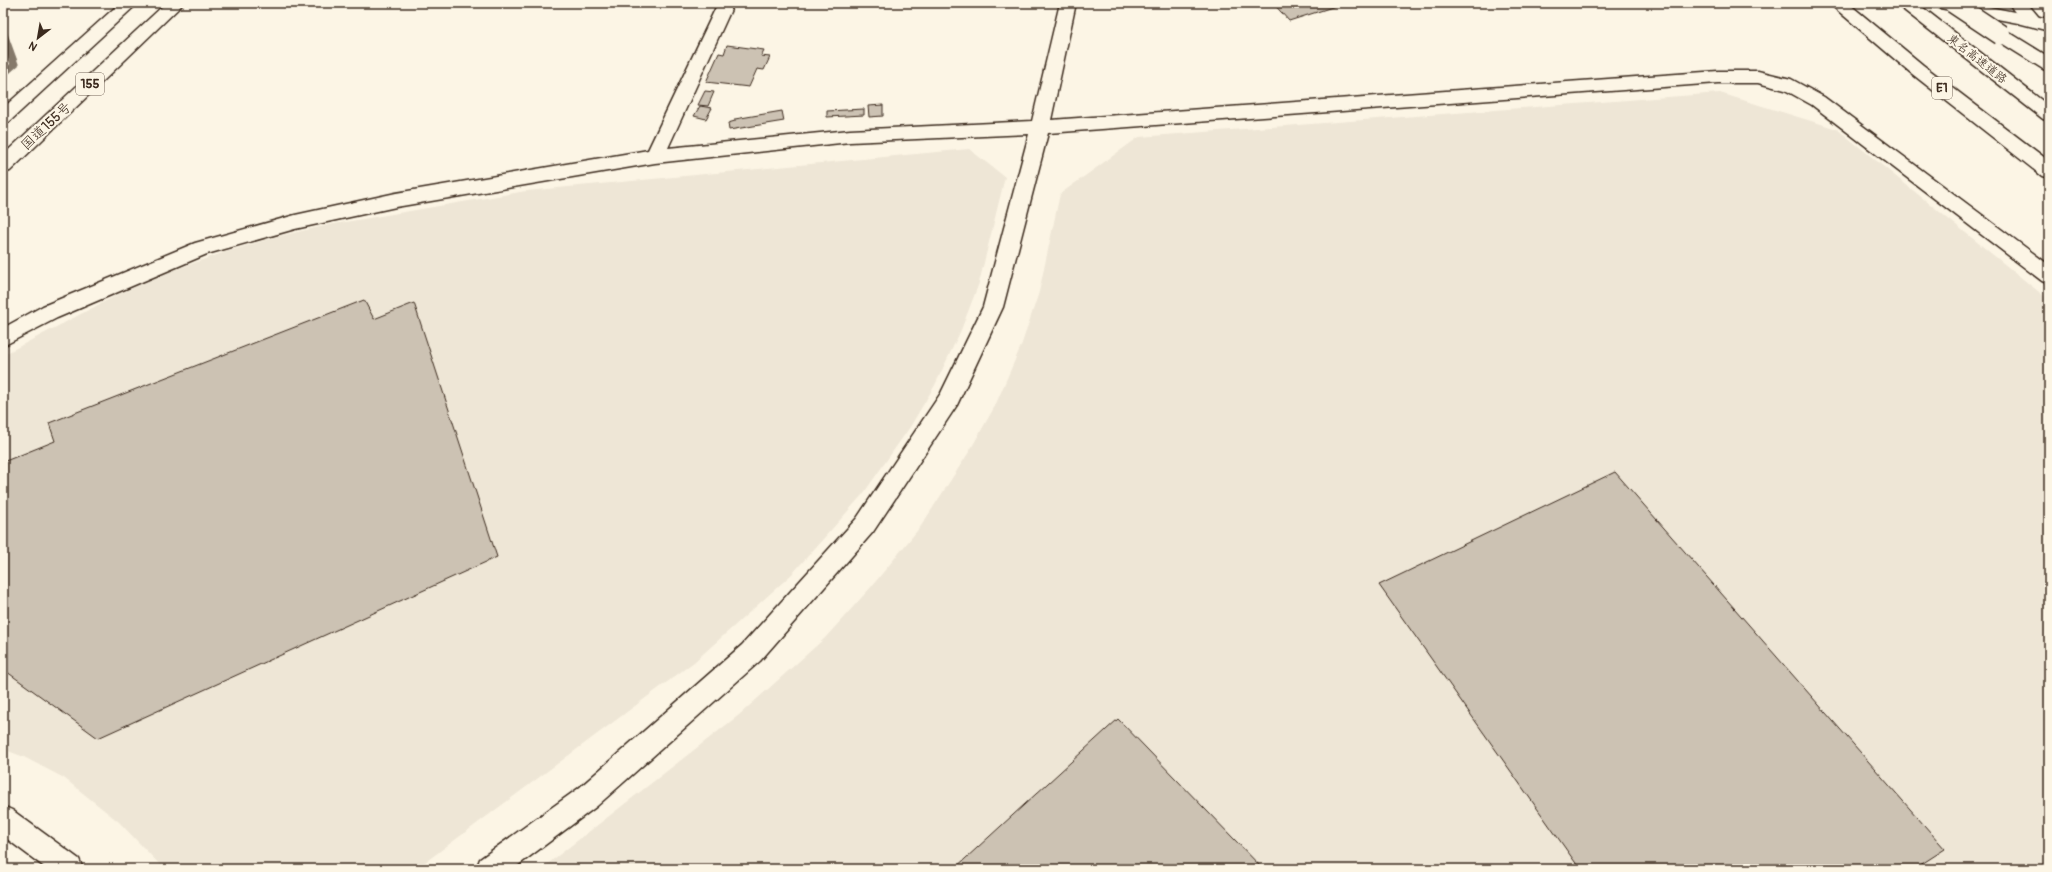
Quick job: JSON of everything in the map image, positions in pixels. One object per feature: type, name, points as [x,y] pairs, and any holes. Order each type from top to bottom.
[{"type":"main road","name":"155","points":[[3,118],[130,3]]},
{"type":"main road","name":"国道155号","points":[[3,166],[176,3]]},
{"type":"main road","points":[[655,156],[726,3]]},
{"type":"main road","points":[[490,869],[588,797],[751,653],[865,525],[949,399],[993,307],[1040,128],[1068,3]]},
{"type":"main road","name":"E1","points":[[1838,3],[1917,69],[2049,171]]},
{"type":"main road","name":"東名高速道路","points":[[1906,3],[2049,115]]},
{"type":"main road","points":[[1940,3],[2042,23]]},
{"type":"main road","points":[[1954,3],[2000,35],[2049,65]]},
{"type":"main road","points":[[2017,3],[2042,23]]},
{"type":"main road","points":[[3,338],[50,312],[202,248],[295,222],[396,200],[655,156],[850,136],[1040,128],[1718,77],[1758,77],[1791,85],[1818,101],[2049,276]]},
{"type":"main road","points":[[3,819],[69,869]]},
{"type":"shaded area","points":[[1720,93],[1837,129],[2049,300],[2049,869],[541,869],[739,715],[825,638],[872,586],[921,526],[969,452],[995,406],[1021,346],[1039,292],[1060,194],[1139,137]]},
{"type":"shaded area","points":[[969,149],[1005,177],[979,283],[961,330],[935,385],[910,427],[863,494],[792,574],[694,662],[416,869],[164,869],[119,822],[64,778],[24,757],[3,749],[3,355],[117,295],[171,271],[222,253],[275,237],[328,225],[526,191]]},
{"type":"building","points":[[1273,3],[1345,3],[1289,21]]},
{"type":"building","points":[[727,45],[764,50],[761,56],[770,57],[764,70],[757,69],[749,87],[706,82],[719,53],[724,54]]},
{"type":"building","points":[[705,91],[714,92],[708,106],[698,105]]},
{"type":"building","points":[[883,105],[883,116],[869,117],[868,106]]},
{"type":"building","points":[[700,106],[712,108],[706,119],[694,116]]},
{"type":"building","points":[[864,109],[864,115],[827,117],[827,111]]},
{"type":"building","points":[[782,111],[784,121],[729,130],[728,123],[735,121],[735,119]]},
{"type":"building","points":[[364,300],[374,319],[414,303],[497,557],[98,738],[3,669],[3,462],[55,441],[49,423]]},
{"type":"building","points":[[1615,472],[1945,849],[1914,869],[1580,869],[1379,585]]},
{"type":"building","points":[[1118,719],[1263,869],[954,869]]},
{"type":"waterway","points":[[3,32],[15,65],[3,76]]}]
